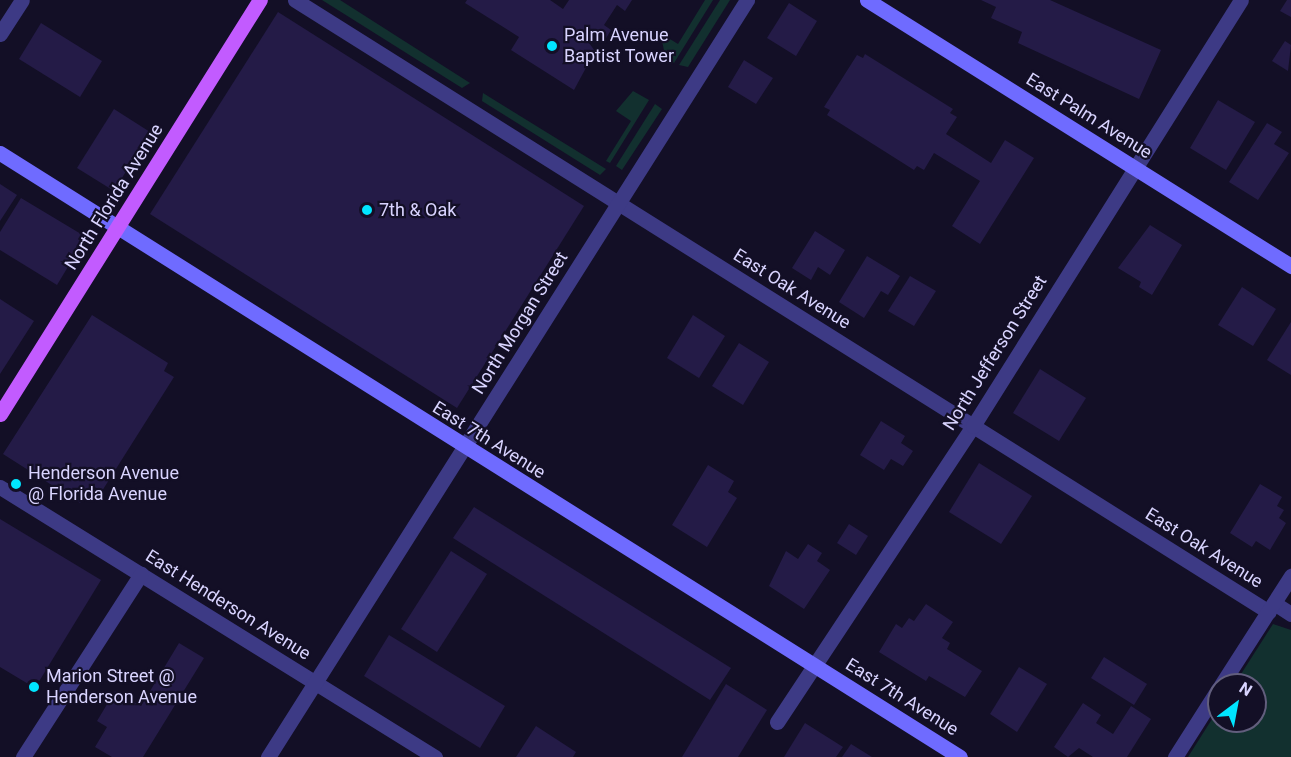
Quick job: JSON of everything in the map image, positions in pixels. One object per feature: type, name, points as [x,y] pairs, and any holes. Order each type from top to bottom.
[{"type":"main road","name":"North Florida Avenue","points":[[0,414],[260,0]]},
{"type":"street","points":[[0,34],[22,0]]},
{"type":"street","name":"East Oak Avenue","points":[[295,0],[973,426],[1271,608],[1291,614]]},
{"type":"street","name":"North Morgan Street","points":[[268,757],[465,448],[617,202],[747,0]]},
{"type":"street","name":"East Palm Avenue","points":[[867,0],[1291,266]]},
{"type":"street","name":"North Jefferson Street","points":[[777,722],[973,426],[1241,0]]},
{"type":"street","name":"East 7th Avenue","points":[[0,153],[465,448],[960,757]]},
{"type":"street","name":"East Henderson Avenue","points":[[0,487],[435,757]]},
{"type":"street","points":[[23,757],[141,574]]},
{"type":"street","points":[[1229,673],[1291,576]]},
{"type":"street","points":[[1175,757],[1207,707]]},
{"type":"green space","points":[[322,0],[340,0],[470,83],[462,88]]},
{"type":"green space","points":[[705,0],[713,0],[674,63],[665,55],[662,41],[665,36],[678,44]]},
{"type":"green space","points":[[720,0],[730,0],[688,67],[679,65]]},
{"type":"green space","points":[[633,91],[649,100],[610,163],[606,161],[631,121],[616,111]]},
{"type":"green space","points":[[483,93],[606,169],[600,175],[482,101]]},
{"type":"green space","points":[[655,104],[662,109],[622,170],[616,166]]},
{"type":"green space","points":[[1273,624],[1291,630],[1291,757],[1188,757],[1207,727],[1207,733],[1267,733],[1267,673],[1242,673]]},
{"type":"building","name":"Palm Avenue Baptist Tower","points":[[467,0],[550,0],[563,9],[569,0],[632,0],[625,11],[617,5],[604,25],[611,30],[605,40],[591,31],[586,39],[595,51],[574,90],[511,50],[519,37],[465,3]]},
{"type":"building","points":[[981,0],[1050,0],[1161,50],[1139,99],[1018,43],[1022,32],[991,18],[996,7]]},
{"type":"building","points":[[1287,0],[1291,0],[1291,17],[1280,11]]},
{"type":"building","points":[[789,3],[817,21],[796,56],[767,38]]},
{"type":"building","name":"7th & Oak","points":[[278,12],[584,206],[457,408],[150,214]]},
{"type":"building","points":[[41,23],[102,61],[80,97],[19,59]]},
{"type":"building","points":[[1285,41],[1291,45],[1288,71],[1272,61]]},
{"type":"building","points":[[865,54],[953,109],[950,113],[957,117],[946,134],[991,163],[1005,140],[1034,158],[980,244],[952,226],[980,181],[934,153],[924,170],[917,166],[914,170],[827,115],[830,110],[824,107],[857,55],[863,58]]},
{"type":"building","points":[[744,60],[773,78],[756,104],[728,87]]},
{"type":"building","points":[[1218,100],[1255,122],[1226,170],[1190,148]]},
{"type":"building","points":[[114,109],[150,132],[114,191],[77,168]]},
{"type":"building","points":[[1267,123],[1282,132],[1274,144],[1289,153],[1258,200],[1229,182]]},
{"type":"building","points":[[0,184],[17,195],[0,221]]},
{"type":"building","points":[[21,198],[86,237],[57,285],[0,250],[0,232]]},
{"type":"building","points":[[1150,225],[1182,245],[1152,295],[1139,287],[1141,282],[1118,268]]},
{"type":"building","points":[[815,231],[845,250],[830,275],[818,267],[811,280],[792,268]]},
{"type":"building","points":[[867,256],[900,276],[888,295],[881,291],[864,318],[839,302]]},
{"type":"building","points":[[910,276],[936,291],[914,326],[888,311]]},
{"type":"building","points":[[1242,287],[1276,309],[1253,346],[1218,325]]},
{"type":"building","points":[[0,299],[34,321],[0,374]]},
{"type":"building","points":[[92,315],[168,363],[164,371],[174,377],[102,491],[91,485],[80,503],[3,454]]},
{"type":"building","points":[[693,315],[725,336],[699,378],[667,358]]},
{"type":"building","points":[[1291,322],[1291,375],[1267,360]]},
{"type":"building","points":[[739,343],[769,362],[743,405],[712,386]]},
{"type":"building","points":[[1040,369],[1086,398],[1059,441],[1013,413]]},
{"type":"building","points":[[881,421],[905,436],[901,443],[913,451],[903,466],[891,459],[884,470],[860,455]]},
{"type":"building","points":[[979,463],[1032,496],[1001,544],[949,512]]},
{"type":"building","points":[[708,465],[734,481],[728,492],[737,498],[707,547],[672,525]]},
{"type":"building","points":[[1260,484],[1282,497],[1277,506],[1284,510],[1279,518],[1286,523],[1270,550],[1256,541],[1252,547],[1230,533]]},
{"type":"building","points":[[474,507],[731,668],[710,700],[453,538]]},
{"type":"building","points":[[0,519],[101,580],[35,688],[0,667]]},
{"type":"building","points":[[849,524],[868,536],[856,555],[837,543]]},
{"type":"building","points":[[808,544],[822,553],[817,561],[830,570],[804,609],[769,586],[786,551],[798,559]]},
{"type":"building","points":[[451,551],[487,574],[437,652],[401,629]]},
{"type":"building","points":[[926,604],[953,622],[942,638],[950,643],[947,649],[982,671],[965,697],[929,676],[926,681],[879,652],[896,624],[902,628],[909,618],[914,621]]},
{"type":"building","points":[[389,635],[505,706],[480,748],[364,676]]},
{"type":"building","points":[[179,643],[204,658],[143,757],[112,757],[95,747],[107,727],[97,721],[115,691],[141,706]]},
{"type":"building","points":[[1104,657],[1147,684],[1134,705],[1091,678]]},
{"type":"building","points":[[1019,667],[1047,684],[1017,732],[990,714]]},
{"type":"building","points":[[726,684],[767,710],[738,757],[682,757]]},
{"type":"building","points":[[1083,703],[1101,715],[1096,723],[1113,734],[1131,706],[1151,719],[1127,757],[1093,757],[1079,748],[1068,757],[1054,747]]},
{"type":"building","points":[[805,723],[843,747],[836,757],[784,757]]},
{"type":"building","points":[[536,726],[576,752],[573,757],[516,757]]},
{"type":"building","points":[[851,744],[872,757],[842,757]]},
{"type":"place","name":"Palm Avenue Baptist Tower","points":[[552,46]]},
{"type":"place","name":"7th & Oak","points":[[367,210]]},
{"type":"place","name":"Henderson Avenue @ Florida Avenue","points":[[16,484]]},
{"type":"place","name":"Marion Street @ Henderson Avenue","points":[[34,687]]}]
